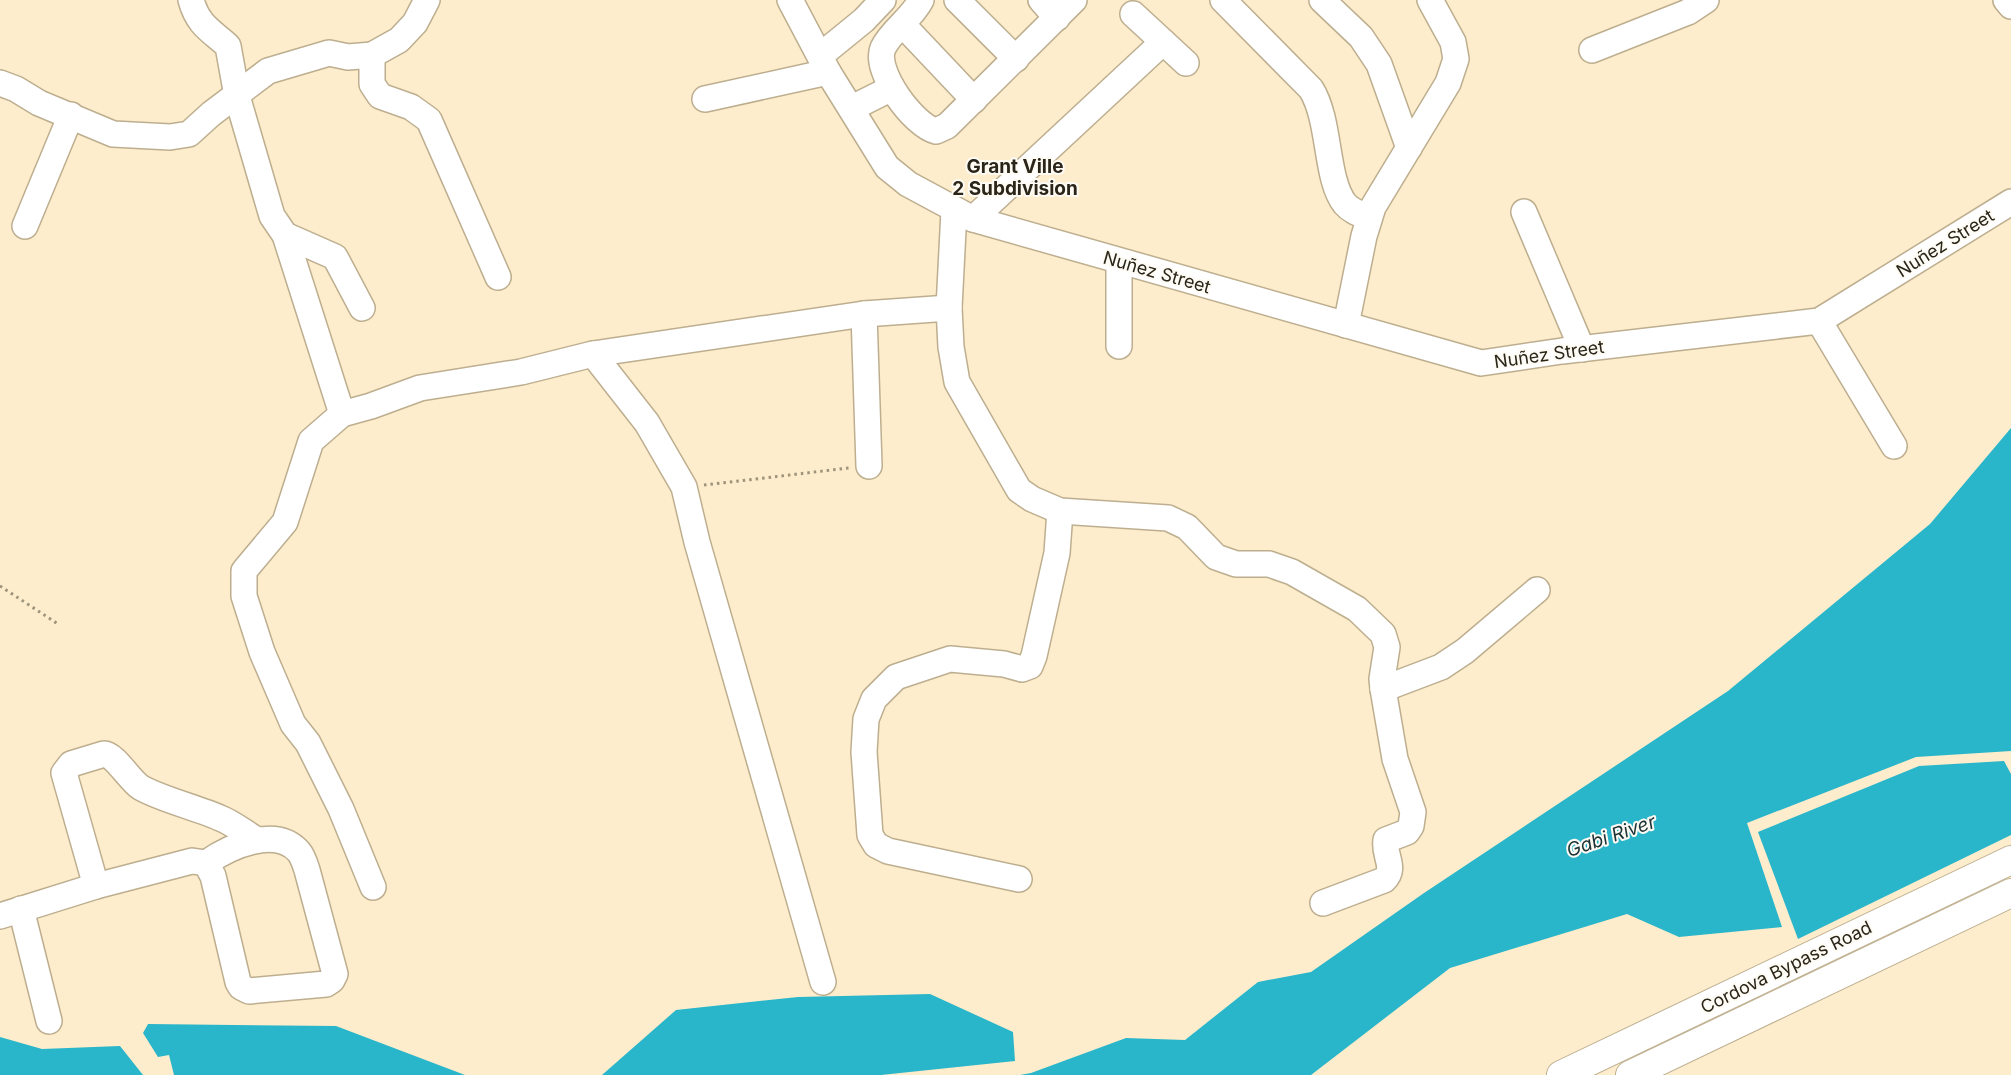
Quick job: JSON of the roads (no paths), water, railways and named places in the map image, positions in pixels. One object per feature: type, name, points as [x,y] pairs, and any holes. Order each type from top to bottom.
[{"type":"main road","name":"Cordova Bypass Road","points":[[1561,1075],[2011,860]]},
{"type":"main road","name":"Cordova Bypass Road","points":[[1630,1075],[2011,893]]},
{"type":"main road","points":[[1914,906],[1926,934]]},
{"type":"street","points":[[191,0],[195,15],[208,31],[228,46],[237,96],[272,216],[285,236],[342,414]]},
{"type":"street","points":[[0,84],[16,89],[39,102],[113,134],[170,137],[189,134],[211,114],[237,96],[268,70],[329,53],[348,57],[372,55],[399,40],[415,23],[427,0]]},
{"type":"street","name":"Nuñez Street","points":[[790,0],[824,63],[887,167],[908,184],[963,215],[1119,262],[1481,363],[1819,321],[2011,202]]},
{"type":"street","points":[[705,99],[824,63],[883,0]]},
{"type":"street","points":[[922,0],[886,44],[882,54],[884,67],[892,88],[921,123],[936,131],[948,126],[1016,59],[1049,9],[1074,0]]},
{"type":"street","points":[[957,0],[1016,59]]},
{"type":"street","points":[[1223,0],[1311,88],[1319,104],[1340,195],[1350,209],[1368,218]]},
{"type":"street","points":[[1322,0],[1362,37],[1379,64],[1409,148]]},
{"type":"street","points":[[1346,325],[1368,218],[1379,194],[1448,83],[1456,59],[1453,42],[1430,0]]},
{"type":"street","points":[[1592,50],[1688,12],[1706,0]]},
{"type":"street","points":[[2006,0],[2011,6]]},
{"type":"street","points":[[1133,14],[1186,64]]},
{"type":"street","points":[[903,25],[974,100]]},
{"type":"street","points":[[1163,42],[963,215],[949,308],[951,348],[957,382],[1019,490],[1032,499],[1060,511],[1168,518],[1187,527],[1216,557],[1236,564],[1269,564],[1292,572],[1357,608],[1383,634],[1387,647],[1382,680],[1383,689],[1395,759],[1413,812],[1412,826],[1407,832],[1386,840],[1389,876],[1384,880],[1323,903]]},
{"type":"street","points":[[372,55],[372,84],[380,96],[411,107],[429,120],[498,277]]},
{"type":"street","points":[[852,108],[892,88]]},
{"type":"street","points":[[25,226],[72,115]]},
{"type":"street","points":[[1524,212],[1582,349]]},
{"type":"street","points":[[285,236],[334,257],[362,308]]},
{"type":"street","points":[[1119,262],[1119,346]]},
{"type":"street","points":[[373,887],[342,809],[308,743],[293,724],[262,652],[244,596],[244,572],[285,522],[311,442],[342,414],[371,406],[420,388],[521,372],[593,354],[864,314],[949,308]]},
{"type":"street","points":[[864,314],[869,466]]},
{"type":"street","points":[[1819,321],[1894,446]]},
{"type":"street","points":[[593,354],[647,423],[684,487],[697,542],[823,982]]},
{"type":"street","points":[[1019,879],[888,851],[876,845],[870,835],[864,752],[866,719],[874,699],[896,677],[950,659],[1004,664],[1022,669],[1030,666],[1034,656],[1057,553],[1060,511]]},
{"type":"street","points":[[1383,689],[1441,667],[1465,651],[1537,590]]},
{"type":"street","points":[[96,886],[64,773],[71,764],[104,754],[109,754],[114,758],[126,775],[141,787],[222,819],[257,840]]},
{"type":"street","points":[[49,1021],[10,913],[96,886],[192,861],[206,863],[219,854],[257,840],[274,839],[300,853],[307,870],[335,974],[332,980],[326,984],[249,991],[241,988],[213,876],[206,863]]},
{"type":"water","name":"Gabi River","points":[[2011,428],[2011,751],[1916,757],[1747,823],[1782,927],[1679,937],[1627,914],[1450,968],[1311,1075],[1020,1075],[1031,1073],[1126,1038],[1185,1040],[1258,982],[1311,972],[1424,893],[1728,691],[1930,524]]},
{"type":"water","points":[[2004,761],[2011,774],[2011,835],[1798,939],[1758,832],[1919,766]]},
{"type":"water","points":[[930,994],[1013,1032],[1015,1061],[881,1075],[602,1075],[676,1010],[798,997]]},
{"type":"water","points":[[148,1024],[336,1026],[465,1075],[174,1075],[169,1055],[158,1057],[143,1033]]},
{"type":"water","points":[[0,1037],[42,1049],[120,1046],[143,1075],[0,1075]]},
{"type":"district","name":"Grant Ville 2 Subdivision","points":[[1015,177]]}]
